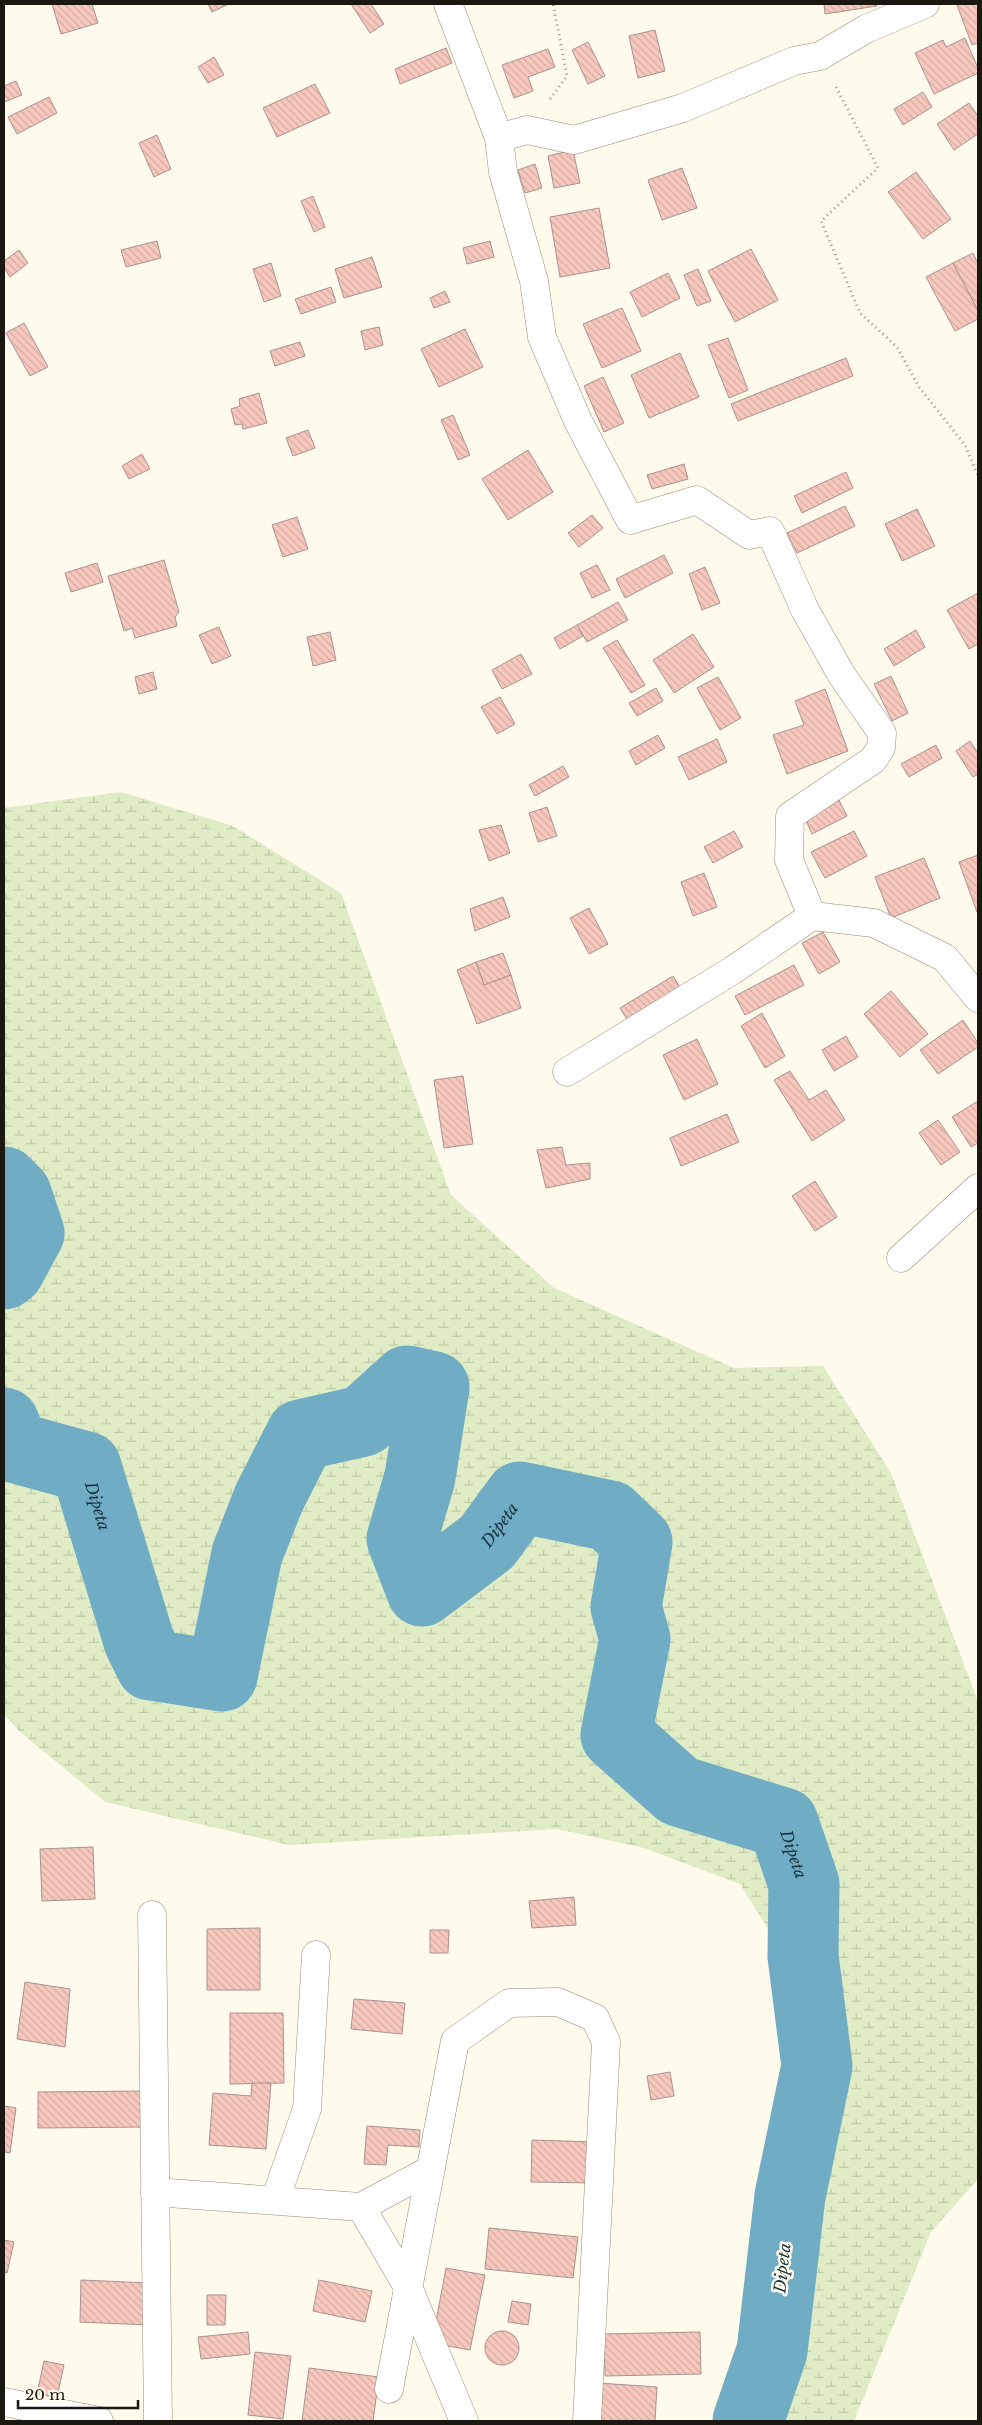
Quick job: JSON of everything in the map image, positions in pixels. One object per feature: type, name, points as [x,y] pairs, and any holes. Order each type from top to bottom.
[{"type":"street","points":[[448,4],[499,138],[503,172],[534,281],[542,337],[578,421],[630,520],[697,500],[749,535],[770,531],[805,610],[841,674],[882,733],[881,748],[873,760],[790,816],[789,860],[812,916]]},
{"type":"street","points":[[499,138],[527,130],[574,140],[683,108],[794,61],[820,56],[866,29],[926,4]]},
{"type":"street","points":[[567,1072],[733,970],[812,916],[874,923],[945,958],[978,998]]},
{"type":"street","points":[[901,1258],[978,1188]]},
{"type":"street","points":[[152,1915],[158,2421]]},
{"type":"street","points":[[275,2200],[307,2109],[316,1955]]},
{"type":"street","points":[[389,2389],[455,2041],[509,2003],[558,2002],[595,2018],[606,2042],[588,2421]]},
{"type":"street","points":[[155,2192],[360,2207],[430,2170]]},
{"type":"street","points":[[360,2207],[408,2287],[464,2421]]},
{"type":"street","points":[[4,2402],[99,2421]]},
{"type":"path","points":[[527,130],[567,76],[553,4]]},
{"type":"path","points":[[820,56],[878,168],[822,221],[860,313],[897,347],[919,387],[965,445],[978,476]]},
{"type":"green space","points":[[121,792],[233,826],[341,893],[451,1195],[554,1288],[734,1368],[823,1366],[891,1473],[978,1701],[978,2179],[931,2232],[854,2421],[726,2421],[755,2280],[793,2069],[770,1932],[740,1884],[644,1848],[557,1829],[289,1845],[105,1802],[19,1731],[4,1714],[4,808]]},
{"type":"building","points":[[52,4],[92,4],[98,23],[61,34]]},
{"type":"building","points":[[208,4],[229,4],[212,12]]},
{"type":"building","points":[[351,4],[371,4],[384,24],[370,33]]},
{"type":"building","points":[[824,4],[877,4],[877,6],[825,14]]},
{"type":"building","points":[[978,4],[978,43],[972,45],[957,5]]},
{"type":"building","points":[[655,30],[665,71],[638,78],[629,36]]},
{"type":"building","points":[[965,38],[978,68],[978,73],[934,94],[915,53],[943,40],[946,47]]},
{"type":"building","points":[[588,42],[605,76],[588,84],[572,50]]},
{"type":"building","points":[[446,48],[452,63],[400,84],[395,69]]},
{"type":"building","points":[[548,49],[555,67],[528,77],[533,91],[514,98],[502,65]]},
{"type":"building","points":[[214,57],[224,75],[208,83],[198,67]]},
{"type":"building","points":[[16,81],[22,95],[4,102],[4,86]]},
{"type":"building","points":[[315,84],[330,113],[277,137],[263,108]]},
{"type":"building","points":[[923,92],[932,107],[903,125],[894,109]]},
{"type":"building","points":[[49,97],[57,113],[17,134],[8,117]]},
{"type":"building","points":[[969,103],[978,116],[978,134],[954,150],[937,124]]},
{"type":"building","points":[[157,135],[171,169],[154,177],[139,143]]},
{"type":"building","points":[[573,150],[580,183],[554,188],[548,156]]},
{"type":"building","points":[[535,164],[542,188],[525,193],[518,170]]},
{"type":"building","points":[[682,168],[697,208],[662,220],[648,180]]},
{"type":"building","points":[[916,172],[951,219],[923,239],[888,192]]},
{"type":"building","points":[[313,196],[325,227],[314,232],[301,201]]},
{"type":"building","points":[[599,208],[610,268],[560,277],[550,217]]},
{"type":"building","points":[[157,241],[161,258],[126,267],[121,250]]},
{"type":"building","points":[[490,241],[494,257],[467,264],[463,248]]},
{"type":"building","points":[[751,249],[778,300],[735,322],[708,271]]},
{"type":"building","points":[[19,250],[28,263],[10,277],[4,268],[4,261]]},
{"type":"building","points":[[973,253],[978,264],[978,311],[953,263]]},
{"type":"building","points":[[372,257],[382,287],[344,298],[335,269]]},
{"type":"building","points":[[271,263],[281,296],[264,302],[253,269]]},
{"type":"building","points":[[953,263],[978,311],[978,319],[955,331],[926,277]]},
{"type":"building","points":[[698,269],[711,301],[697,306],[684,275]]},
{"type":"building","points":[[668,273],[680,298],[642,317],[630,292]]},
{"type":"building","points":[[331,287],[336,302],[301,314],[295,299]]},
{"type":"building","points":[[445,291],[450,302],[434,308],[430,298]]},
{"type":"building","points":[[622,308],[641,351],[602,368],[583,324]]},
{"type":"building","points":[[24,323],[48,367],[30,376],[6,333]]},
{"type":"building","points":[[379,327],[383,345],[365,350],[361,331]]},
{"type":"building","points":[[465,329],[483,367],[439,387],[421,349]]},
{"type":"building","points":[[728,338],[748,390],[729,398],[708,345]]},
{"type":"building","points":[[300,342],[305,356],[275,366],[270,351]]},
{"type":"building","points":[[680,353],[699,397],[649,418],[631,375]]},
{"type":"building","points":[[846,358],[853,376],[738,421],[731,404]]},
{"type":"building","points":[[603,377],[624,423],[604,432],[584,386]]},
{"type":"building","points":[[259,393],[267,423],[243,429],[242,424],[235,425],[231,409],[240,406],[239,399]]},
{"type":"building","points":[[453,415],[470,455],[458,460],[441,420]]},
{"type":"building","points":[[308,430],[315,448],[293,456],[286,438]]},
{"type":"building","points":[[528,450],[553,492],[508,520],[482,479]]},
{"type":"building","points":[[142,454],[150,469],[129,479],[122,466]]},
{"type":"building","points":[[684,464],[688,479],[652,489],[647,475]]},
{"type":"building","points":[[846,472],[853,488],[802,513],[794,496]]},
{"type":"building","points":[[845,506],[855,526],[797,553],[787,533]]},
{"type":"building","points":[[917,509],[935,546],[902,561],[885,524]]},
{"type":"building","points":[[592,515],[603,528],[579,547],[568,533]]},
{"type":"building","points":[[297,517],[308,549],[283,557],[272,525]]},
{"type":"building","points":[[664,555],[673,573],[625,598],[616,579]]},
{"type":"building","points":[[164,560],[179,612],[175,617],[177,626],[135,638],[132,628],[124,631],[108,576]]},
{"type":"building","points":[[97,563],[103,582],[71,592],[65,573]]},
{"type":"building","points":[[597,565],[610,590],[592,598],[580,573]]},
{"type":"building","points":[[705,567],[720,603],[702,610],[689,574]]},
{"type":"building","points":[[978,593],[978,644],[969,649],[947,610]]},
{"type":"building","points":[[618,602],[628,620],[587,642],[577,625]]},
{"type":"building","points":[[577,625],[583,636],[560,649],[554,638]]},
{"type":"building","points":[[219,627],[231,656],[212,664],[199,635]]},
{"type":"building","points":[[916,630],[925,647],[894,666],[884,649]]},
{"type":"building","points":[[330,632],[336,660],[313,666],[307,637]]},
{"type":"building","points":[[693,634],[714,667],[674,693],[653,660]]},
{"type":"building","points":[[617,640],[645,685],[631,693],[603,648]]},
{"type":"building","points":[[521,654],[532,674],[502,689],[492,670]]},
{"type":"building","points":[[153,672],[157,689],[139,694],[135,677]]},
{"type":"building","points":[[891,676],[908,713],[892,721],[874,684]]},
{"type":"building","points":[[718,677],[741,718],[720,730],[697,688]]},
{"type":"building","points":[[656,688],[663,701],[637,716],[629,703]]},
{"type":"building","points":[[825,689],[848,751],[787,774],[773,735],[804,725],[795,701]]},
{"type":"building","points":[[500,697],[515,724],[497,734],[481,707]]},
{"type":"building","points":[[658,735],[665,748],[636,765],[629,751]]},
{"type":"building","points":[[717,739],[727,762],[689,780],[678,757]]},
{"type":"building","points":[[970,741],[978,753],[978,774],[973,777],[956,751]]},
{"type":"building","points":[[936,745],[942,758],[909,777],[901,764]]},
{"type":"building","points":[[563,766],[569,777],[535,796],[529,785]]},
{"type":"building","points":[[839,800],[847,816],[812,834],[804,816]]},
{"type":"building","points":[[547,807],[557,836],[538,842],[529,813]]},
{"type":"building","points":[[501,825],[510,853],[489,861],[479,830]]},
{"type":"building","points":[[734,831],[743,847],[713,863],[704,847]]},
{"type":"building","points":[[854,831],[867,856],[825,878],[811,852]]},
{"type":"building","points":[[978,855],[978,915],[959,862]]},
{"type":"building","points":[[924,858],[940,898],[891,918],[875,877]]},
{"type":"building","points":[[704,873],[717,907],[693,916],[681,882]]},
{"type":"building","points":[[503,897],[510,917],[475,931],[470,909]]},
{"type":"building","points":[[589,908],[608,944],[589,954],[570,918]]},
{"type":"building","points":[[823,932],[840,962],[819,974],[802,943]]},
{"type":"building","points":[[503,953],[511,975],[484,985],[476,962]]},
{"type":"building","points":[[476,962],[484,985],[511,975],[521,1008],[477,1024],[457,970]]},
{"type":"building","points":[[794,965],[804,985],[745,1015],[735,996]]},
{"type":"building","points":[[673,976],[683,992],[630,1024],[620,1008]]},
{"type":"building","points":[[891,991],[928,1034],[900,1057],[864,1014]]},
{"type":"building","points":[[762,1013],[785,1056],[765,1068],[741,1026]]},
{"type":"building","points":[[963,1020],[978,1043],[978,1047],[938,1074],[920,1050]]},
{"type":"building","points":[[846,1036],[858,1057],[834,1071],[822,1050]]},
{"type":"building","points":[[697,1039],[718,1084],[684,1100],[663,1055]]},
{"type":"building","points":[[790,1071],[809,1100],[826,1090],[845,1120],[812,1141],[774,1080]]},
{"type":"building","points":[[463,1076],[473,1144],[444,1148],[434,1080]]},
{"type":"building","points":[[978,1101],[978,1143],[971,1147],[952,1117]]},
{"type":"building","points":[[727,1114],[739,1142],[681,1166],[670,1138]]},
{"type":"building","points":[[938,1120],[960,1152],[941,1165],[919,1133]]},
{"type":"building","points":[[562,1147],[566,1165],[590,1163],[590,1179],[546,1188],[537,1150]]},
{"type":"building","points":[[815,1181],[837,1217],[815,1231],[792,1196]]},
{"type":"building","points":[[93,1847],[95,1899],[42,1901],[40,1849]]},
{"type":"building","points":[[574,1897],[576,1925],[532,1928],[529,1901]]},
{"type":"building","points":[[260,1928],[260,1990],[207,1990],[207,1929]]},
{"type":"building","points":[[430,1930],[449,1930],[448,1953],[430,1953]]},
{"type":"building","points":[[25,1982],[70,1989],[65,2047],[17,2039]]},
{"type":"building","points":[[354,1999],[405,2003],[402,2034],[351,2029]]},
{"type":"building","points":[[230,2013],[283,2013],[284,2083],[230,2084]]},
{"type":"building","points":[[670,2072],[674,2096],[651,2100],[647,2076]]},
{"type":"building","points":[[252,2083],[271,2083],[266,2149],[209,2145],[213,2093],[251,2096]]},
{"type":"building","points":[[146,2091],[146,2127],[38,2128],[38,2092]]},
{"type":"building","points":[[4,2106],[16,2108],[10,2153],[4,2152]]},
{"type":"building","points":[[367,2126],[420,2130],[419,2147],[388,2145],[386,2165],[364,2164]]},
{"type":"building","points":[[532,2140],[595,2142],[594,2183],[531,2182]]},
{"type":"building","points":[[489,2228],[578,2237],[573,2278],[485,2269]]},
{"type":"building","points":[[4,2240],[14,2242],[7,2273],[4,2272]]},
{"type":"building","points":[[446,2268],[485,2275],[470,2350],[432,2343]]},
{"type":"building","points":[[81,2280],[150,2283],[148,2325],[80,2322]]},
{"type":"building","points":[[319,2280],[372,2291],[365,2322],[313,2311]]},
{"type":"building","points":[[207,2295],[226,2295],[225,2325],[207,2325]]},
{"type":"building","points":[[512,2301],[531,2304],[528,2325],[508,2322]]},
{"type":"building","points":[[502,2331],[509,2332],[514,2336],[518,2341],[518,2355],[514,2360],[509,2364],[502,2365],[495,2364],[490,2360],[486,2355],[485,2348],[486,2341],[490,2336],[495,2332]]},
{"type":"building","points":[[248,2332],[250,2354],[201,2359],[198,2337]]},
{"type":"building","points":[[700,2332],[701,2374],[605,2376],[604,2334]]},
{"type":"building","points":[[255,2352],[291,2356],[283,2419],[248,2415]]},
{"type":"building","points":[[44,2361],[64,2365],[57,2397],[37,2394]]},
{"type":"building","points":[[309,2368],[379,2377],[373,2421],[302,2421]]},
{"type":"building","points":[[598,2383],[657,2387],[655,2421],[596,2421]]},
{"type":"waterway","name":"Dipeta","points":[[4,1182],[16,1194],[29,1233],[9,1270],[4,1274]]},
{"type":"waterway","name":"Dipeta","points":[[4,1423],[13,1447],[86,1467],[139,1641],[151,1665],[222,1676],[247,1554],[269,1498],[301,1435],[363,1421],[407,1381],[434,1387],[420,1477],[402,1539],[422,1591],[487,1542],[520,1497],[610,1516],[637,1542],[626,1607],[635,1639],[616,1735],[679,1791],[783,1823],[804,1884],[803,1956],[817,2066],[790,2196],[772,2351],[748,2421]]}]
